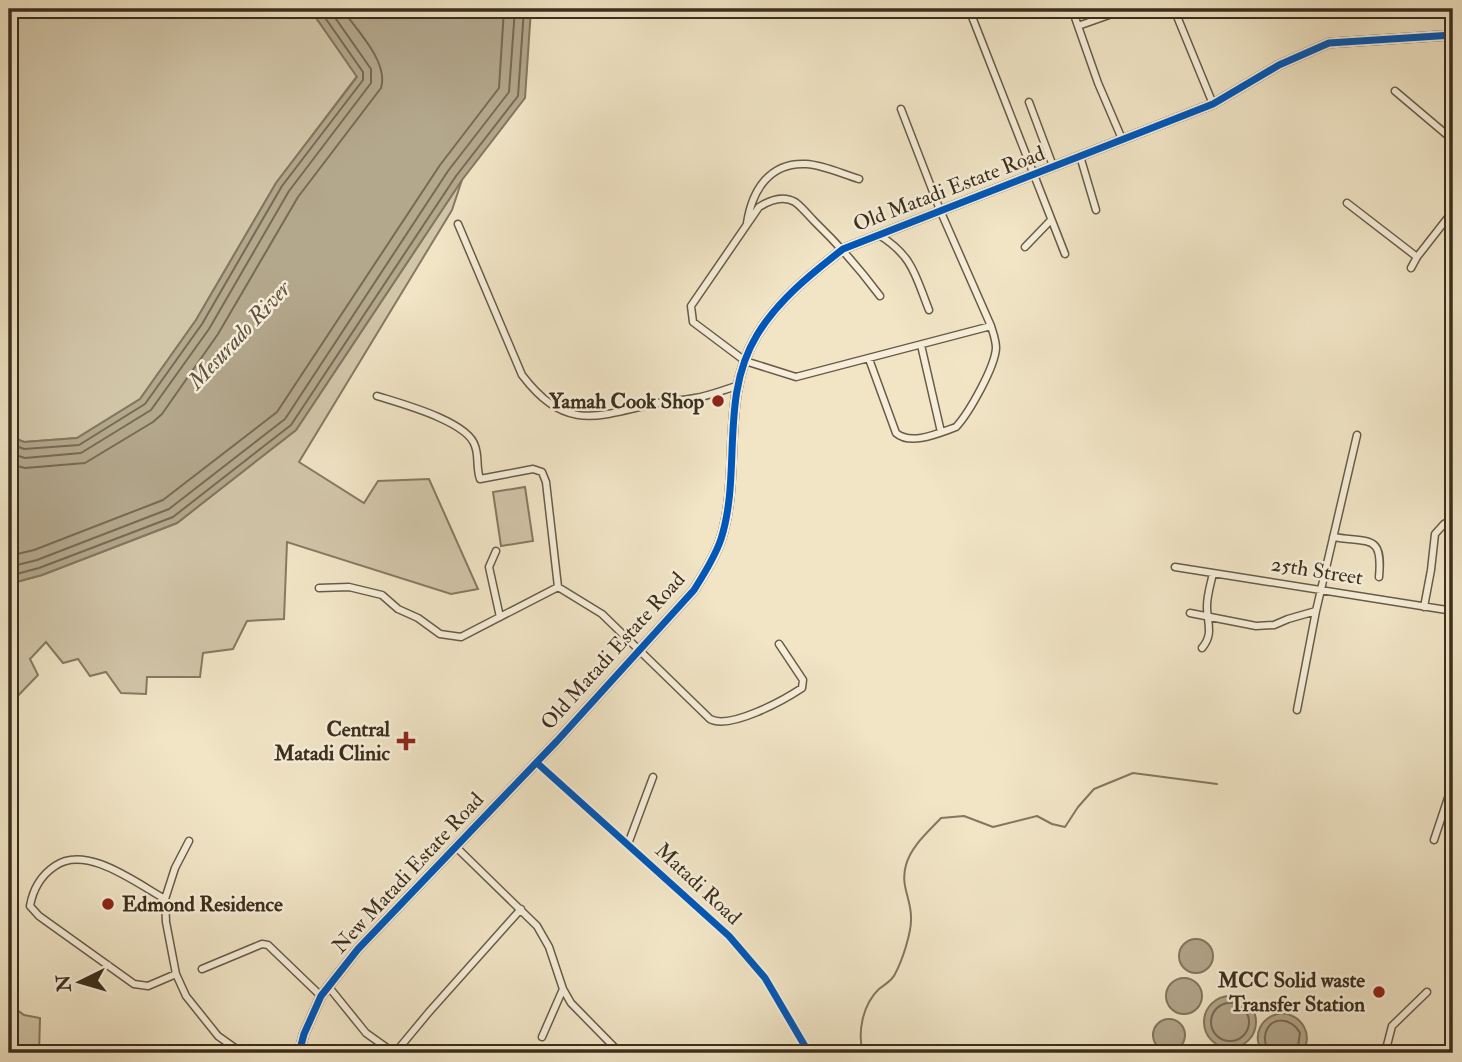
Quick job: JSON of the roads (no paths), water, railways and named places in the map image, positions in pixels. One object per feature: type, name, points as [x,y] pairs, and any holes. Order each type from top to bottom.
[{"type":"street","points":[[968,9],[1065,254]]},
{"type":"street","points":[[1072,9],[1098,83],[1122,139]]},
{"type":"street","points":[[1078,26],[1126,9]]},
{"type":"street","points":[[1174,9],[1213,104]]},
{"type":"street","name":"Old Matadi Estate Road","points":[[537,762],[694,590],[709,565],[721,539],[727,513],[737,386],[745,361],[757,335],[783,301],[843,249],[1213,104],[1279,65],[1329,43],[1453,35]]},
{"type":"street","points":[[1395,91],[1453,140]]},
{"type":"street","points":[[1029,102],[1053,166]]},
{"type":"street","points":[[869,359],[896,433],[907,440],[956,427],[978,394],[996,349],[990,326],[940,210],[901,109]]},
{"type":"street","points":[[1080,156],[1096,210]]},
{"type":"street","points":[[747,224],[756,190],[762,182],[785,167],[815,165],[859,179]]},
{"type":"street","points":[[880,296],[843,249],[795,202],[782,198],[768,201],[760,207],[691,306],[690,312],[697,326],[745,361],[796,377],[990,326]]},
{"type":"street","points":[[1347,203],[1417,257]]},
{"type":"street","points":[[1411,268],[1453,211]]},
{"type":"street","points":[[1025,247],[1051,220]]},
{"type":"street","points":[[458,224],[522,375],[532,388],[558,410],[600,416],[615,414],[654,403],[692,399],[737,386]]},
{"type":"street","points":[[879,235],[895,245],[911,263],[929,310]]},
{"type":"street","points":[[921,345],[941,432]]},
{"type":"street","points":[[377,396],[430,412],[468,435],[475,445],[480,479],[533,469],[542,472],[546,482],[558,587]]},
{"type":"street","points":[[1297,710],[1316,611],[1357,435]]},
{"type":"street","points":[[1424,607],[1432,570],[1435,534],[1453,519]]},
{"type":"street","points":[[1334,537],[1374,543],[1381,557],[1379,577]]},
{"type":"street","points":[[496,551],[489,567],[500,617]]},
{"type":"street","name":"25th Street","points":[[1175,567],[1453,611]]},
{"type":"street","points":[[1202,648],[1208,641],[1210,631],[1207,606],[1213,573]]},
{"type":"street","points":[[319,588],[349,587],[382,595],[398,609],[447,636],[466,635],[558,587]]},
{"type":"street","points":[[558,587],[594,607],[709,719],[720,722],[746,716],[802,688],[803,680],[779,644]]},
{"type":"street","points":[[1190,612],[1256,626],[1274,625],[1316,611]]},
{"type":"street","name":"Matadi Road","points":[[537,762],[729,936],[779,999],[809,1053]]},
{"type":"street","name":"New Matadi Estate Road","points":[[299,1053],[304,1034],[321,996],[358,949],[537,762]]},
{"type":"street","points":[[628,844],[653,777]]},
{"type":"street","points":[[1434,839],[1453,783]]},
{"type":"street","points":[[189,841],[175,868],[165,899],[166,922],[176,974],[186,996],[218,1036],[242,1053]]},
{"type":"street","points":[[456,847],[537,926],[549,947],[563,989],[571,1003],[620,1053]]},
{"type":"street","points":[[165,899],[95,861],[74,858],[48,870],[33,889],[30,906],[38,916],[134,984],[148,986],[176,974]]},
{"type":"street","points":[[328,986],[366,1033],[394,1053],[521,909]]},
{"type":"street","points":[[202,969],[262,944],[268,945],[321,996]]},
{"type":"street","points":[[542,1037],[563,989]]},
{"type":"street","points":[[1385,1053],[1392,1026],[1427,992]]},
{"type":"water","name":"Mesurado River","points":[[310,9],[531,9],[525,98],[462,180],[296,430],[177,523],[42,575],[9,584],[9,436],[24,442],[77,438],[140,399],[196,320],[276,183],[357,77]]},
{"type":"water","points":[[1196,939],[1208,944],[1213,956],[1208,968],[1196,973],[1184,968],[1179,956],[1184,944]]},
{"type":"water","points":[[1184,978],[1197,983],[1202,996],[1197,1009],[1184,1014],[1171,1009],[1166,996],[1171,983]]},
{"type":"water","points":[[1230,996],[1240,998],[1248,1004],[1254,1012],[1254,1032],[1248,1040],[1240,1046],[1230,1048],[1220,1046],[1212,1040],[1206,1032],[1204,1022],[1206,1012],[1212,1004],[1220,998]]},
{"type":"water","points":[[1281,1013],[1295,1017],[1304,1027],[1307,1039],[1302,1053],[1263,1053],[1258,1040],[1260,1028],[1268,1018]]},
{"type":"water","points":[[1169,1019],[1180,1024],[1185,1035],[1180,1046],[1169,1051],[1158,1046],[1153,1035],[1158,1024]]},
{"type":"waterway","points":[[863,1053],[861,1027],[865,1010],[873,995],[894,976],[908,938],[911,910],[904,879],[908,858],[916,845],[941,818],[964,816],[993,827],[1037,816],[1065,827],[1094,789],[1133,773],[1217,784]]},
{"type":"place","name":"Yamah Cook Shop","points":[[718,401]]},
{"type":"place","name":"Central Matadi Clinic","points":[[406,741]]},
{"type":"place","name":"Edmond Residence","points":[[108,904]]},
{"type":"place","name":"MCC Solid waste Transfer Station","points":[[1379,992]]}]
